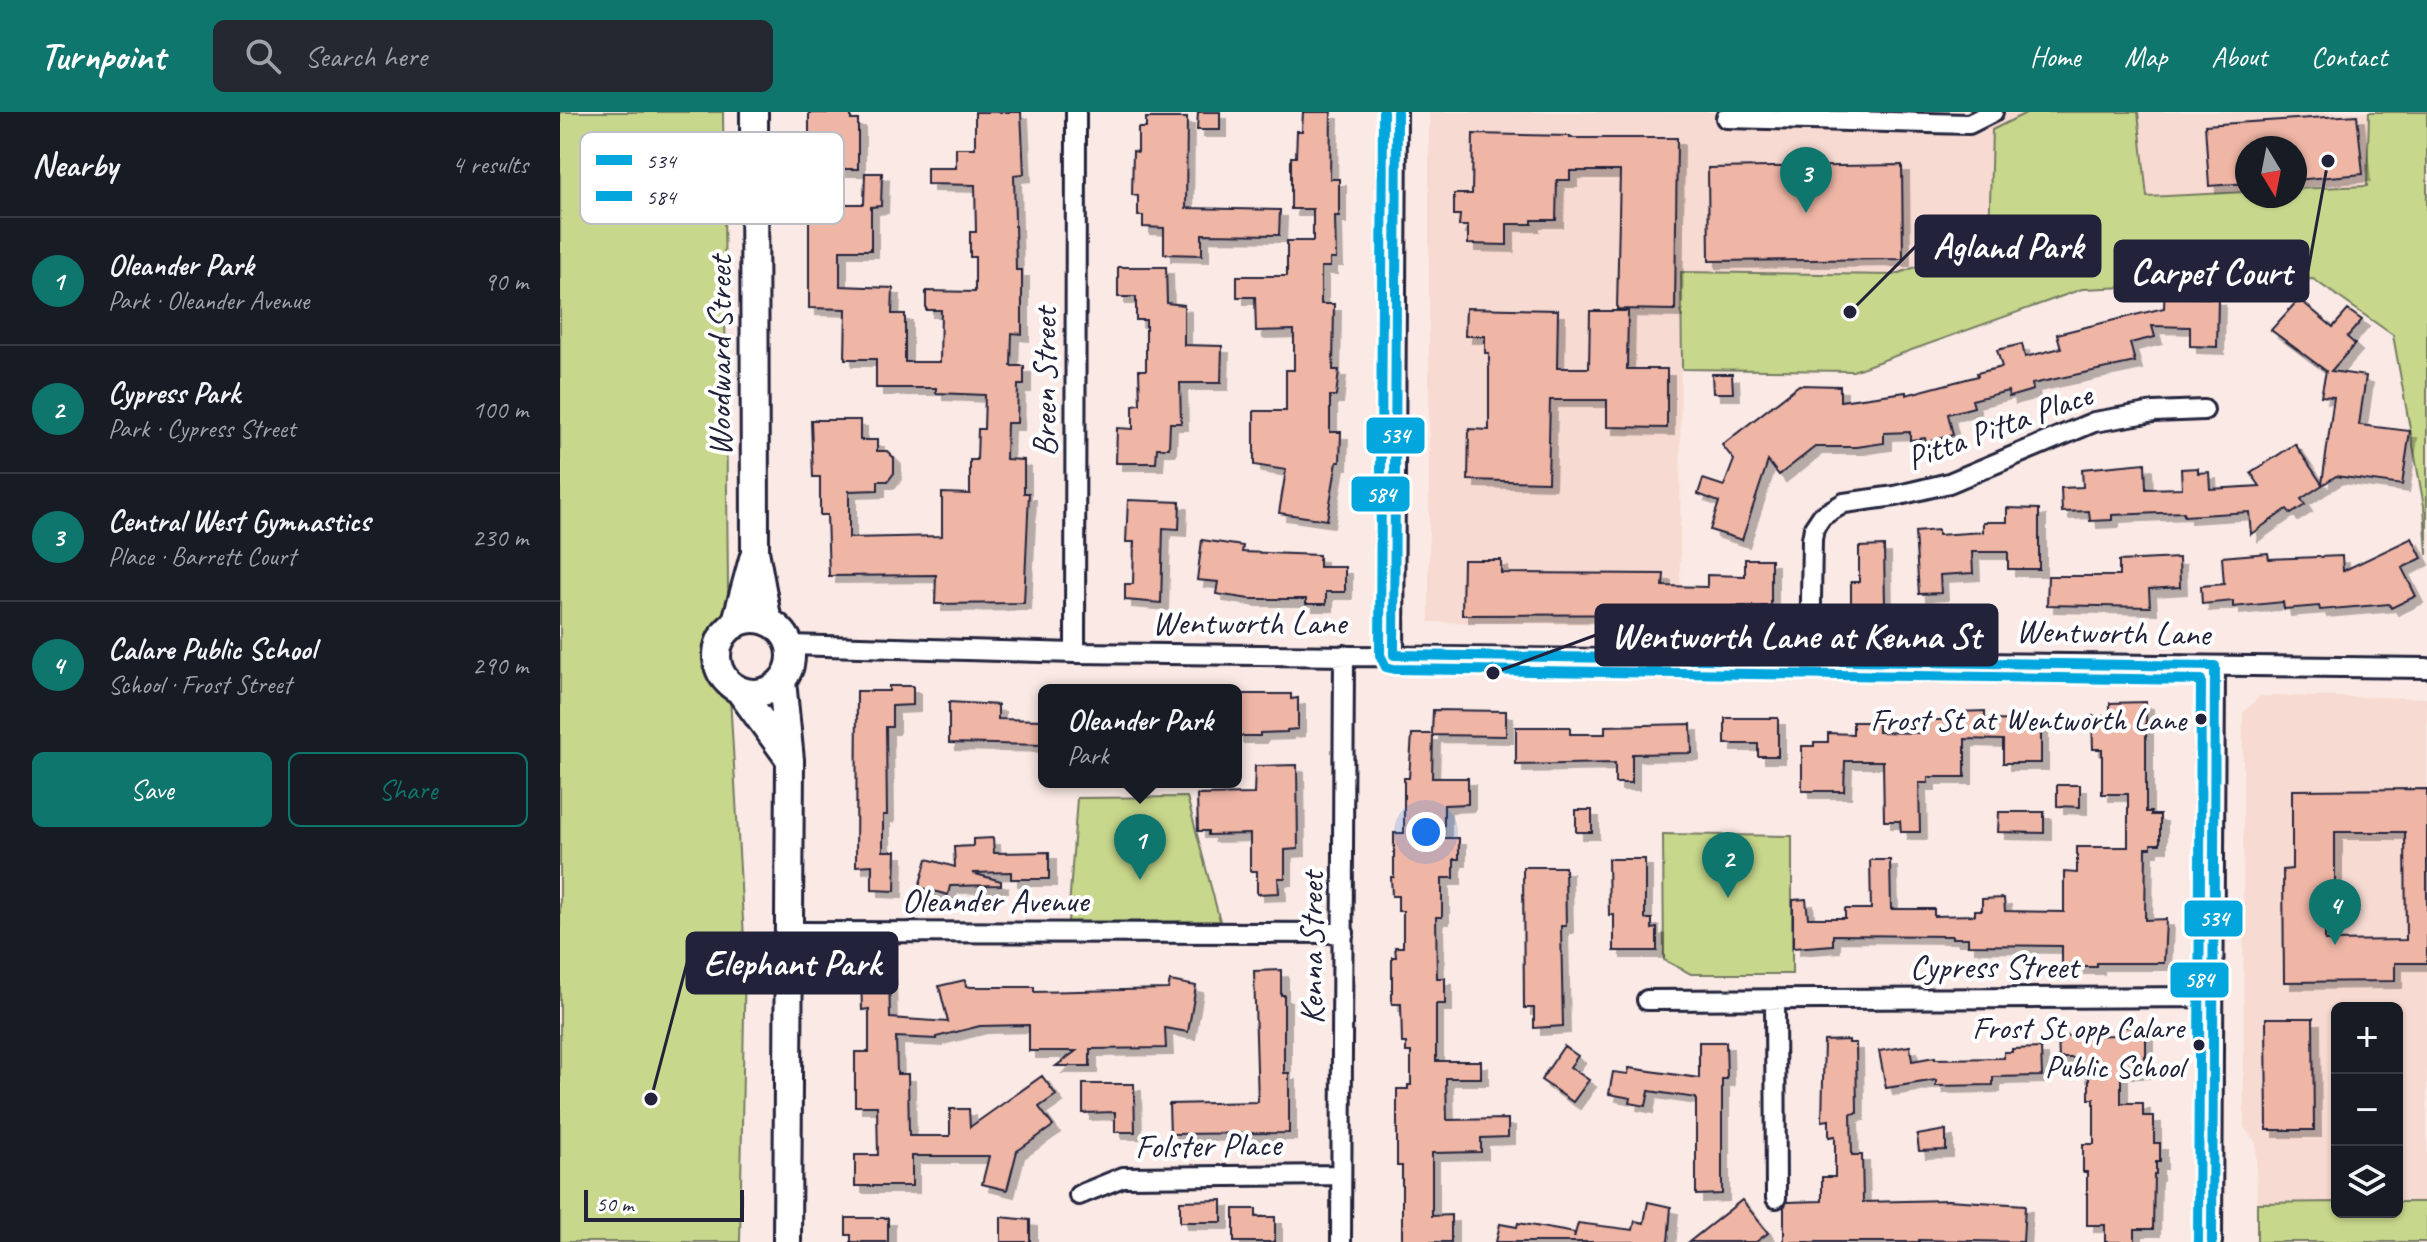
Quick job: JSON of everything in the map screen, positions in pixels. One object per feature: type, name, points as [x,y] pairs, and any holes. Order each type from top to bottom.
[{"type":"street","name":"Woodward Street","points":[[754,112],[754,132]]},
{"type":"street","name":"Breen Street","points":[[1075,653],[1076,112]]},
{"type":"street","points":[[1394,655],[1397,112]]},
{"type":"street","points":[[1726,118],[1969,124],[1993,112]]},
{"type":"street","name":"Woodward Street","points":[[754,224],[755,551],[768,622]]},
{"type":"street","name":"Pitta Pitta Place","points":[[1810,659],[1812,539],[1814,528],[1822,516],[1832,509],[1844,503],[1895,496],[1949,483],[2094,422],[2154,412],[2204,410]]},
{"type":"street","name":"Woodward Street","points":[[735,625],[755,551]]},
{"type":"street","points":[[739,690],[759,693],[772,689],[782,681],[791,662],[790,645],[782,632],[768,622],[750,619],[735,625],[721,640],[717,660],[724,678],[739,690],[790,760]]},
{"type":"street","name":"Wentworth Lane","points":[[790,645],[1075,653],[2427,668]]},
{"type":"street","name":"Kenna Street","points":[[1341,1242],[1344,655]]},
{"type":"street","points":[[2212,1242],[2215,666]]},
{"type":"street","points":[[782,681],[790,760],[787,1242]]},
{"type":"street","name":"Oleander Avenue","points":[[791,932],[1344,933]]},
{"type":"street","name":"Cypress Street","points":[[1647,1000],[2212,997]]},
{"type":"street","points":[[1775,999],[1776,1198]]},
{"type":"street","name":"Folster Place","points":[[1079,1195],[1123,1177],[1341,1175]]},
{"type":"shaded area","points":[[1429,112],[2028,112],[1992,131],[1989,240],[1894,275],[1681,272],[1680,625],[1429,622]]},
{"type":"shaded area","points":[[2138,112],[2369,112],[2368,186],[2307,189],[2307,136],[2235,136],[2235,193],[2147,197]]},
{"type":"shaded area","points":[[2260,696],[2427,698],[2427,1202],[2403,1202],[2403,1002],[2331,1002],[2331,1202],[2257,1203],[2256,1143],[2244,1127],[2243,713]]},
{"type":"green space","points":[[560,112],[723,112],[723,132],[580,132],[580,224],[724,224],[729,680],[745,955],[740,1242],[560,1242]]},
{"type":"green space","points":[[2028,112],[2138,112],[2147,197],[2235,193],[2235,208],[2307,208],[2307,188],[2367,186],[2369,112],[2427,112],[2427,555],[2424,506],[2393,335],[2313,279],[2082,289],[1853,371],[1682,369],[1681,272],[1894,275],[1989,240],[1992,130]]},
{"type":"green space","points":[[1187,797],[1220,921],[1068,922],[1077,798]]},
{"type":"green space","points":[[1663,834],[1792,836],[1792,974],[1691,974],[1664,960]]},
{"type":"green space","points":[[2331,1202],[2331,1218],[2403,1218],[2403,1202],[2427,1202],[2427,1242],[2257,1242],[2257,1203]]},
{"type":"building","points":[[975,112],[1021,112],[1024,174],[1014,175],[1016,270],[1022,270],[1022,334],[1012,333],[1011,366],[1024,366],[1024,385],[1018,385],[1017,423],[1007,423],[1006,459],[1024,460],[1024,493],[1029,493],[1024,603],[935,604],[936,575],[829,576],[827,515],[820,515],[820,477],[813,477],[811,420],[860,420],[860,440],[877,440],[877,451],[887,451],[894,458],[894,473],[888,481],[878,481],[878,490],[849,491],[849,538],[942,536],[942,493],[970,494],[970,460],[977,460],[978,429],[984,429],[985,395],[936,393],[936,388],[876,388],[876,359],[845,359],[846,309],[809,308],[809,224],[844,224],[844,204],[864,204],[865,173],[882,173],[881,206],[871,207],[871,250],[840,250],[840,286],[893,288],[892,314],[905,314],[905,362],[940,362],[941,310],[926,310],[926,291],[975,292],[975,257],[970,257],[970,232],[976,232],[975,185],[927,184],[927,168],[956,168],[956,148],[975,148]]},
{"type":"building","points":[[1198,112],[1220,112],[1220,130],[1197,130]]},
{"type":"building","points":[[1303,112],[1331,112],[1330,179],[1339,179],[1339,216],[1335,216],[1336,259],[1330,259],[1330,267],[1321,267],[1321,304],[1334,304],[1333,370],[1339,370],[1336,396],[1330,396],[1330,432],[1341,432],[1340,462],[1337,462],[1327,520],[1279,513],[1286,470],[1254,465],[1254,411],[1286,411],[1286,370],[1294,370],[1294,330],[1256,331],[1255,297],[1237,297],[1237,276],[1287,276],[1287,241],[1313,241],[1313,209],[1291,209],[1291,157],[1296,157],[1297,131],[1302,131]]},
{"type":"building","points":[[809,113],[851,113],[851,120],[858,120],[858,169],[844,169],[844,132],[809,132]]},
{"type":"building","points":[[2357,115],[2363,174],[2307,179],[2307,136],[2235,136],[2235,184],[2209,186],[2205,125]]},
{"type":"building","points":[[1146,118],[1187,118],[1186,208],[1280,210],[1279,235],[1202,234],[1202,255],[1164,254],[1164,228],[1143,227],[1143,216],[1138,216],[1138,196],[1132,195],[1133,151],[1138,152],[1138,128],[1146,128]]},
{"type":"building","points":[[1473,134],[1677,138],[1675,310],[1617,309],[1620,171],[1570,171],[1570,180],[1557,180],[1556,220],[1507,224],[1507,245],[1468,244],[1468,226],[1459,226],[1460,215],[1454,215],[1454,194],[1472,194]]},
{"type":"building","points":[[1902,165],[1903,259],[1709,261],[1708,168]]},
{"type":"building","points":[[1118,267],[1166,267],[1167,303],[1184,305],[1184,345],[1222,346],[1221,383],[1180,383],[1181,423],[1170,423],[1169,448],[1157,448],[1156,463],[1116,463],[1117,428],[1133,429],[1133,405],[1140,404],[1139,370],[1146,370],[1146,320],[1136,320],[1136,297],[1118,297]]},
{"type":"building","points":[[2165,282],[2187,283],[2187,297],[2218,298],[2217,347],[2190,346],[2190,327],[2152,326],[2155,337],[2130,343],[2135,362],[2032,384],[2033,390],[2009,397],[2008,391],[1972,400],[1974,407],[1948,414],[1953,435],[1926,442],[1925,438],[1910,440],[1910,432],[1884,433],[1884,443],[1857,447],[1815,447],[1779,475],[1768,461],[1742,540],[1710,530],[1719,502],[1698,494],[1703,479],[1724,486],[1734,460],[1722,445],[1799,385],[1840,386],[1840,401],[1906,392],[1906,395],[1978,376],[1977,373],[2002,367],[1997,350],[2022,344],[2025,357],[2061,348],[2057,334],[2164,308]]},
{"type":"building","points":[[2299,299],[2333,327],[2348,310],[2362,320],[2347,337],[2355,344],[2331,371],[2366,376],[2359,425],[2410,431],[2402,485],[2336,476],[2301,499],[2305,505],[2291,514],[2287,509],[2251,534],[2249,512],[2184,516],[2184,512],[2112,515],[2112,520],[2090,521],[2089,511],[2062,512],[2061,488],[2083,487],[2082,469],[2145,463],[2146,489],[2182,488],[2181,469],[2198,468],[2198,473],[2209,472],[2210,489],[2260,486],[2251,473],[2295,444],[2322,484],[2334,397],[2321,396],[2326,371],[2271,330]]},
{"type":"building","points":[[1466,308],[1558,310],[1557,368],[1589,368],[1590,311],[1628,311],[1627,369],[1667,369],[1667,428],[1607,427],[1607,400],[1550,400],[1548,482],[1468,480],[1469,429],[1489,430],[1489,353],[1485,353],[1485,336],[1465,336]]},
{"type":"building","points":[[1712,374],[1732,374],[1733,393],[1713,393]]},
{"type":"building","points":[[1128,500],[1180,502],[1179,529],[1163,528],[1161,603],[1125,600],[1125,584],[1133,584],[1134,542],[1126,542]]},
{"type":"building","points":[[2007,508],[2039,509],[2039,569],[2008,569],[2008,552],[1972,552],[1973,573],[1940,575],[1941,593],[1919,594],[1915,532],[1938,530],[1938,535],[1983,532],[1983,522],[2007,522]]},
{"type":"building","points":[[2412,538],[2422,558],[2402,568],[2416,596],[2391,608],[2389,604],[2320,610],[2319,606],[2284,609],[2283,602],[2233,607],[2233,601],[2202,604],[2201,586],[2224,584],[2222,557],[2268,553],[2269,559],[2342,556],[2343,571]]},
{"type":"building","points":[[1202,540],[1243,546],[1242,552],[1319,555],[1319,567],[1345,567],[1345,592],[1326,592],[1326,604],[1306,604],[1306,599],[1250,599],[1216,594],[1218,582],[1197,580]]},
{"type":"building","points":[[1884,546],[1885,608],[1851,608],[1851,582],[1859,582],[1859,547]]},
{"type":"building","points":[[2179,558],[2180,587],[2149,589],[2150,607],[2047,605],[2048,576],[2119,576],[2119,561]]},
{"type":"building","points":[[1745,559],[1771,559],[1771,606],[1732,606],[1732,614],[1462,615],[1463,560],[1501,560],[1501,573],[1664,574],[1663,586],[1707,587],[1707,575],[1745,576]]},
{"type":"building","points":[[889,686],[913,686],[913,705],[892,706],[892,727],[886,727],[887,815],[883,815],[883,851],[896,851],[895,891],[872,890],[872,865],[856,866],[857,691],[889,691]]},
{"type":"building","points":[[1242,694],[1291,694],[1291,699],[1298,698],[1298,729],[1260,733],[1260,736],[1242,736]]},
{"type":"building","points":[[949,702],[998,705],[998,719],[1038,720],[1038,745],[949,743]]},
{"type":"building","points":[[2146,702],[2146,812],[2160,815],[2160,844],[2151,844],[2151,848],[2146,848],[2145,920],[2166,919],[2164,963],[2097,963],[2097,967],[2077,967],[2077,964],[2062,965],[2062,946],[1968,945],[1968,938],[1952,936],[1833,935],[1833,945],[1793,948],[1793,900],[1806,899],[1808,918],[1845,918],[1845,909],[1871,909],[1870,860],[1890,860],[1891,909],[1934,909],[1934,916],[1975,915],[1975,910],[1982,910],[1982,899],[2004,898],[2005,911],[2064,912],[2064,872],[2077,873],[2077,847],[2128,847],[2128,794],[2102,794],[2102,749],[2093,749],[2092,716],[2110,716],[2110,703]]},
{"type":"building","points":[[1433,710],[1506,711],[1506,736],[1433,735],[1432,778],[1468,778],[1468,804],[1444,805],[1444,838],[1459,838],[1459,859],[1454,859],[1454,878],[1442,878],[1442,917],[1436,917],[1437,978],[1445,978],[1445,1004],[1436,1004],[1436,1061],[1481,1061],[1481,1078],[1446,1078],[1447,1120],[1508,1119],[1508,1137],[1481,1138],[1481,1152],[1432,1153],[1432,1216],[1451,1215],[1451,1242],[1402,1242],[1402,1166],[1397,1166],[1397,1089],[1408,1089],[1411,1085],[1411,1052],[1406,1052],[1406,1043],[1402,1043],[1401,1004],[1392,1004],[1392,957],[1396,957],[1395,947],[1403,947],[1403,911],[1398,911],[1398,896],[1392,896],[1391,877],[1394,877],[1394,833],[1404,833],[1404,778],[1409,778],[1412,734],[1432,734]]},
{"type":"building","points":[[1985,711],[1985,720],[2041,721],[2041,763],[2003,763],[2003,740],[1965,739],[1965,777],[1928,777],[1928,783],[1919,783],[1920,832],[1901,832],[1900,821],[1884,821],[1883,761],[1845,761],[1844,791],[1802,791],[1802,746],[1828,742],[1828,733],[1853,734],[1853,722],[1878,722],[1878,732],[1920,733],[1920,720],[1950,720],[1950,715],[1959,715],[1959,712]]},
{"type":"building","points":[[1725,718],[1778,718],[1778,756],[1758,756],[1758,744],[1725,744]]},
{"type":"building","points":[[1691,724],[1692,753],[1632,754],[1632,783],[1615,783],[1615,763],[1516,765],[1516,727],[1570,727],[1570,734],[1605,734],[1605,726]]},
{"type":"building","points":[[1297,765],[1298,849],[1285,850],[1285,878],[1278,878],[1279,893],[1257,894],[1257,871],[1250,871],[1250,834],[1208,835],[1208,831],[1198,831],[1197,795],[1254,794],[1255,766]]},
{"type":"building","points":[[2057,785],[2080,785],[2080,807],[2057,806]]},
{"type":"building","points":[[2427,789],[2427,963],[2395,963],[2395,981],[2284,982],[2283,870],[2292,869],[2292,790]],"holes":[[[2335,832],[2405,832],[2406,940],[2325,941],[2325,887],[2335,887]]]},
{"type":"building","points":[[1576,810],[1592,810],[1592,832],[1576,832]]},
{"type":"building","points":[[1999,812],[2044,812],[2044,833],[1998,832]]},
{"type":"building","points":[[993,838],[994,853],[1049,852],[1049,879],[1011,879],[1011,872],[972,873],[1001,881],[1001,885],[950,886],[948,895],[919,887],[927,859],[955,867],[954,847],[973,846],[973,839]]},
{"type":"building","points":[[1608,859],[1645,859],[1645,919],[1652,919],[1652,929],[1657,928],[1657,951],[1614,951],[1614,915],[1609,915]]},
{"type":"building","points":[[1523,867],[1565,867],[1566,926],[1561,926],[1563,1026],[1534,1028],[1534,1008],[1524,1008]]},
{"type":"building","points":[[1281,970],[1284,1073],[1289,1073],[1289,1133],[1170,1134],[1169,1104],[1258,1102],[1254,971]]},
{"type":"building","points":[[861,973],[889,973],[890,1018],[948,1022],[939,986],[965,980],[966,986],[971,987],[1034,987],[1034,992],[1168,989],[1170,981],[1196,986],[1188,1032],[1165,1028],[1166,1048],[1090,1049],[1090,1066],[1056,1066],[1076,1051],[1029,1051],[1029,1025],[980,1026],[936,1039],[896,1037],[897,1074],[908,1074],[909,1136],[950,1136],[950,1109],[969,1109],[970,1127],[1042,1076],[1056,1095],[1039,1107],[1053,1126],[1017,1151],[1007,1190],[982,1184],[989,1156],[912,1156],[912,1186],[855,1186],[855,1155],[878,1155],[877,1106],[855,1106],[855,1052],[869,1052],[869,1009],[862,1010]]},
{"type":"building","points":[[2266,1018],[2313,1018],[2314,1130],[2267,1130]]},
{"type":"building","points":[[2117,1027],[2146,1027],[2143,1071],[2121,1071],[2121,1103],[2143,1103],[2143,1116],[2154,1116],[2154,1143],[2160,1143],[2160,1162],[2156,1162],[2154,1174],[2153,1229],[2135,1229],[2135,1242],[2105,1242],[2105,1225],[2087,1225],[2087,1172],[2083,1172],[2083,1144],[2094,1144],[2094,1099],[2089,1099],[2089,1075],[2080,1075],[2080,1067],[2075,1067],[2075,1058],[2059,1058],[2058,1036],[2118,1035]]},
{"type":"building","points":[[1849,1040],[1849,1043],[1856,1043],[1857,1113],[1851,1114],[1852,1155],[1862,1155],[1863,1202],[1948,1200],[2025,1205],[2023,1242],[1784,1242],[1784,1207],[1787,1202],[1822,1201],[1822,1177],[1835,1177],[1835,1136],[1829,1137],[1829,1120],[1822,1121],[1824,1041]]},
{"type":"building","points":[[1699,1042],[1726,1042],[1727,1079],[1722,1079],[1722,1194],[1696,1195],[1696,1098],[1649,1091],[1646,1106],[1630,1103],[1631,1098],[1609,1094],[1613,1072],[1628,1074],[1629,1068],[1699,1078]]},
{"type":"building","points":[[1564,1046],[1578,1056],[1570,1067],[1589,1080],[1573,1102],[1541,1080]]},
{"type":"building","points":[[1910,1046],[1912,1061],[1935,1057],[2004,1058],[2004,1052],[2012,1052],[2012,1049],[2041,1048],[2042,1076],[1993,1077],[1993,1085],[1936,1086],[1936,1080],[1886,1088],[1879,1051]]},
{"type":"building","points":[[1083,1084],[1134,1084],[1135,1132],[1115,1132],[1115,1112],[1083,1113]]},
{"type":"building","points":[[1946,1130],[1946,1150],[1919,1151],[1917,1135]]},
{"type":"building","points":[[1222,1200],[1222,1222],[1180,1222],[1180,1201]]},
{"type":"building","points":[[1742,1200],[1768,1233],[1756,1242],[1689,1242]]},
{"type":"building","points":[[1648,1202],[1671,1207],[1668,1242],[1496,1242],[1500,1224],[1517,1227],[1518,1223],[1575,1233],[1574,1238],[1578,1223],[1633,1230],[1635,1221],[1644,1223]]},
{"type":"building","points":[[1234,1209],[1256,1209],[1256,1217],[1275,1217],[1275,1242],[1234,1242]]},
{"type":"building","points":[[1001,1217],[1030,1220],[1030,1242],[1001,1242]]},
{"type":"building","points":[[846,1218],[888,1218],[888,1242],[851,1242],[851,1235],[846,1235]]},
{"type":"transit line","name":"584","points":[[1383,112],[1380,655],[1386,667],[2201,680],[2198,1242]]},
{"type":"transit line","name":"534","points":[[1397,112],[1394,655],[2215,666],[2212,1242]]},
{"type":"place","name":"Carpet Court","points":[[2328,161]]},
{"type":"place","name":"Central West Gymnastics","points":[[1806,213]]},
{"type":"place","name":"Agland Park","points":[[1850,312]]},
{"type":"place","name":"Wentworth Lane at Kenna St","points":[[1493,673]]},
{"type":"place","name":"Frost St at Wentworth Lane","points":[[2201,719]]},
{"type":"place","name":"Oleander Park","points":[[1140,880]]},
{"type":"place","name":"Cypress Park","points":[[1728,898]]},
{"type":"place","name":"Calare Public School","points":[[2335,945]]},
{"type":"place","name":"Frost St opp Calare Public School","points":[[2199,1045]]},
{"type":"place","name":"Elephant Park","points":[[651,1099]]}]
